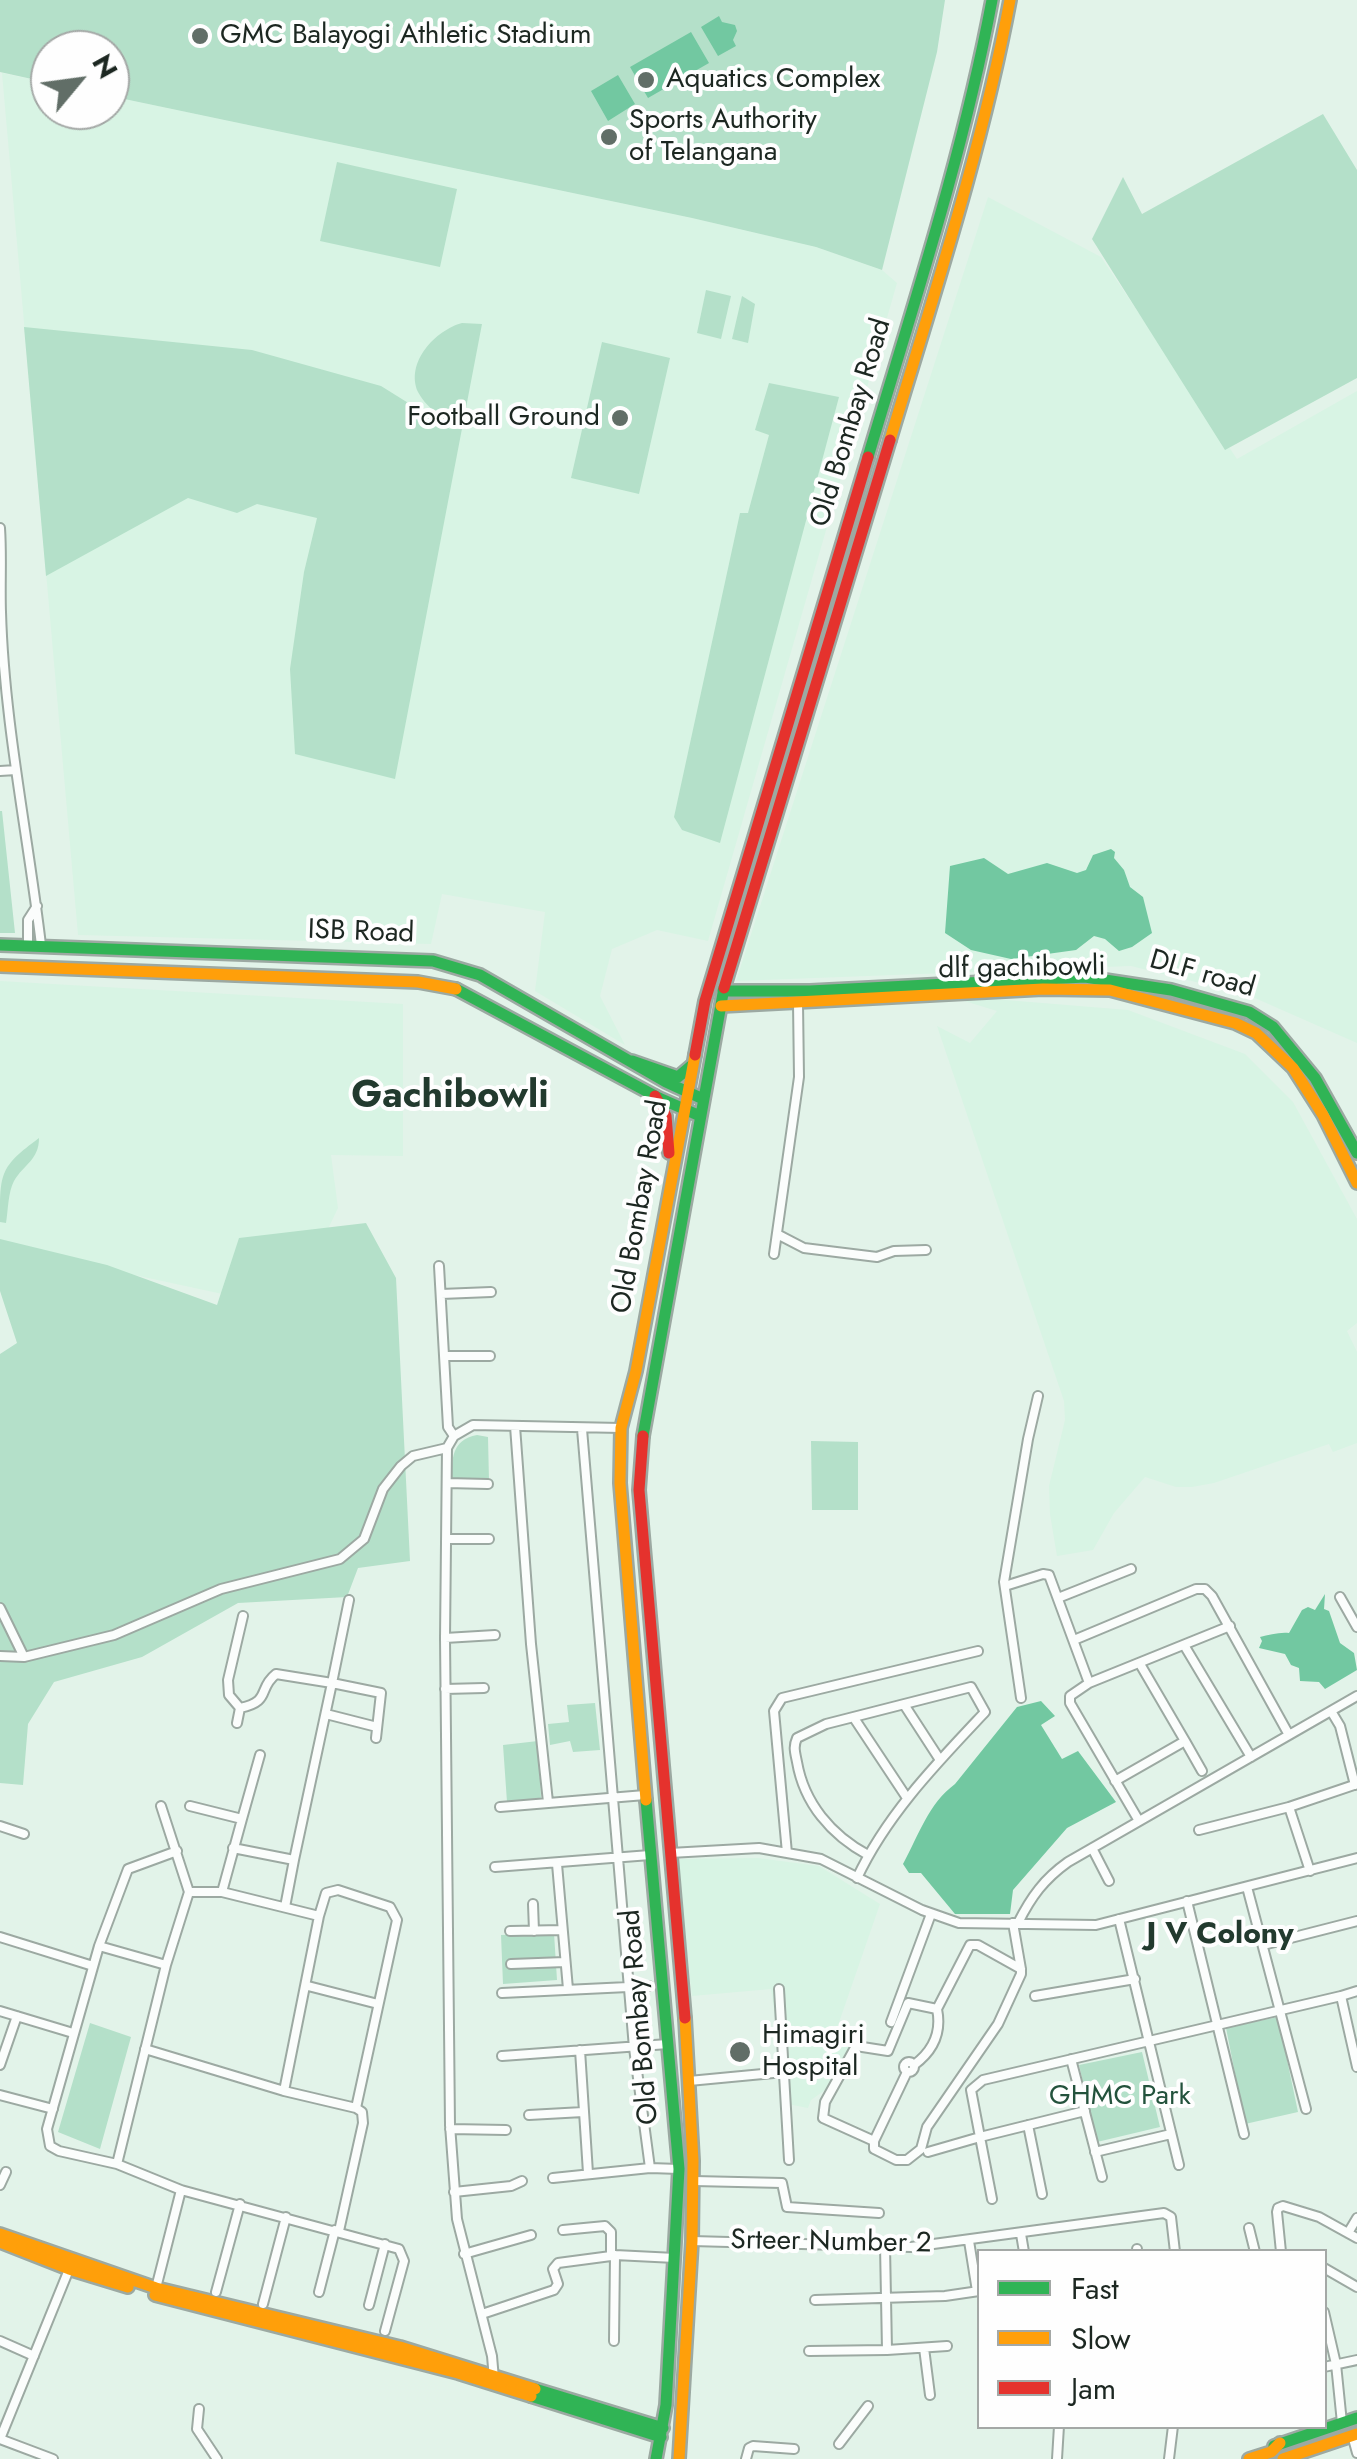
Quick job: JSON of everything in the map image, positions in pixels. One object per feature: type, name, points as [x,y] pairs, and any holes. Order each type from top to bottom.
[{"type":"main road","name":"Old Bombay Road","points":[[659,2459],[657,2433],[680,2169],[620,1483],[621,1428],[704,1001],[928,251],[980,70],[992,0]]},
{"type":"main road","name":"Old Bombay Road","points":[[679,2457],[694,2181],[639,1490],[648,1396],[723,990],[945,257],[996,74],[1010,0]]},
{"type":"main road","points":[[928,251],[945,257]]},
{"type":"main road","name":"ISB Road","points":[[0,944],[433,961],[456,966],[703,1099]]},
{"type":"main road","points":[[269,955],[269,975]]},
{"type":"main road","name":"ISB Road","points":[[0,966],[269,975],[453,987],[700,1116]]},
{"type":"main road","name":"DLF road","points":[[723,990],[810,991],[1043,978],[1112,978],[1157,986],[1261,1018],[1299,1058],[1343,1120],[1357,1152]]},
{"type":"main road","name":"dlf gachibowli","points":[[720,1006],[1044,989],[1110,990],[1245,1026],[1290,1065],[1318,1103],[1357,1183]]},
{"type":"main road","points":[[1245,1026],[1252,1013]]},
{"type":"main road","points":[[632,1061],[678,1077],[693,1064]]},
{"type":"main road","points":[[656,1096],[668,1125],[669,1181]]},
{"type":"main road","points":[[631,1392],[648,1396]]},
{"type":"main road","points":[[0,2234],[71,2265]]},
{"type":"main road","points":[[0,2242],[155,2291],[400,2347],[657,2433]]},
{"type":"main road","points":[[1327,2428],[1357,2418]]},
{"type":"main road","points":[[1234,2459],[1324,2429]]},
{"type":"main road","points":[[1268,2458],[1305,2456],[1354,2434]]},
{"type":"main road","points":[[1268,2458],[1280,2444]]},
{"type":"street","points":[[0,530],[4,564],[0,611],[4,692],[42,945]]},
{"type":"street","points":[[0,772],[16,770]]},
{"type":"street","points":[[28,945],[28,920],[37,906]]},
{"type":"street","points":[[774,1254],[799,1077],[798,1003]]},
{"type":"street","points":[[1328,1123],[1357,1119]]},
{"type":"street","points":[[777,1234],[804,1248],[877,1258],[894,1250],[926,1250]]},
{"type":"street","points":[[440,1266],[448,1427],[454,1436]]},
{"type":"street","points":[[441,1294],[492,1292]]},
{"type":"street","points":[[444,1356],[490,1356]]},
{"type":"street","points":[[1021,1698],[1005,1586],[1038,1396]]},
{"type":"street","points":[[494,2380],[482,2314],[464,2254],[454,2192],[450,2129],[445,1689],[447,1448],[454,1436],[474,1425],[621,1428]]},
{"type":"street","points":[[515,1426],[530,1644],[548,1802]]},
{"type":"street","points":[[582,1429],[634,2048],[650,2168]]},
{"type":"street","points":[[0,1656],[24,1657],[114,1635],[221,1588],[340,1559],[364,1540],[382,1489],[401,1466],[414,1456],[447,1448]]},
{"type":"street","points":[[446,1483],[488,1484]]},
{"type":"street","points":[[446,1539],[489,1538]]},
{"type":"street","points":[[1058,1598],[1131,1570]]},
{"type":"street","points":[[1005,1586],[1046,1573],[1089,1683]]},
{"type":"street","points":[[1074,1640],[1200,1588],[1212,1596],[1289,1735]]},
{"type":"street","points":[[1340,1598],[1357,1627]]},
{"type":"street","points":[[284,1908],[349,1600]]},
{"type":"street","points":[[0,1608],[24,1657]]},
{"type":"street","points":[[240,1708],[229,1695],[228,1680],[243,1616]]},
{"type":"street","points":[[1139,1821],[1070,1703],[1073,1691],[1230,1626]]},
{"type":"street","points":[[445,1638],[495,1635]]},
{"type":"street","points":[[1184,1645],[1251,1758]]},
{"type":"street","points":[[787,1853],[774,1711],[782,1698],[978,1651]]},
{"type":"street","points":[[1140,1664],[1202,1771]]},
{"type":"street","points":[[240,1708],[257,1704],[276,1674],[381,1693],[376,1738]]},
{"type":"street","points":[[857,1878],[907,1798],[985,1712],[971,1687],[802,1733],[794,1746],[801,1786],[818,1812],[836,1834],[868,1855]]},
{"type":"street","points":[[445,1689],[484,1688]]},
{"type":"street","points":[[1021,1969],[978,1945],[970,1945],[937,2010],[940,2024],[928,2055],[908,2068],[874,2141],[878,2153],[907,2160],[921,2149],[927,2127],[998,2024],[1021,1969],[1015,1923],[1047,1877],[1357,1696]]},
{"type":"street","points":[[905,1706],[940,1760]]},
{"type":"street","points":[[237,1723],[240,1708]]},
{"type":"street","points":[[1200,1830],[1289,1807],[1356,1784],[1340,1726],[1331,1711]]},
{"type":"street","points":[[326,1714],[377,1727]]},
{"type":"street","points":[[854,1718],[907,1798]]},
{"type":"street","points":[[1116,1781],[1185,1741]]},
{"type":"street","points":[[222,1892],[260,1755]]},
{"type":"street","points":[[500,1807],[646,1794]]},
{"type":"street","points":[[117,2164],[166,1965],[189,1892],[161,1806]]},
{"type":"street","points":[[190,1806],[242,1819]]},
{"type":"street","points":[[1289,1807],[1310,1871]]},
{"type":"street","points":[[0,1826],[24,1834]]},
{"type":"street","points":[[233,1848],[294,1860]]},
{"type":"street","points":[[670,1853],[758,1848],[822,1859],[924,1917],[958,1923],[1096,1924],[1356,1861]]},
{"type":"street","points":[[1092,1848],[1109,1880]]},
{"type":"street","points":[[177,1851],[128,1869],[99,1946],[73,2034],[48,2130],[50,2146],[117,2164],[181,2190],[399,2250],[404,2261],[385,2330]]},
{"type":"street","points":[[495,1867],[650,1855]]},
{"type":"street","points":[[557,1864],[568,1989]]},
{"type":"street","points":[[1247,1887],[1306,2109]]},
{"type":"street","points":[[284,2092],[326,1893],[338,1890],[393,1909],[397,1920],[356,2108]]},
{"type":"street","points":[[189,1892],[222,1892],[320,1916]]},
{"type":"street","points":[[1187,1902],[1244,2134]]},
{"type":"street","points":[[533,1904],[534,1930]]},
{"type":"street","points":[[891,2022],[924,1917]]},
{"type":"street","points":[[1119,1919],[1179,2165]]},
{"type":"street","points":[[1262,1945],[1357,1920]]},
{"type":"street","points":[[510,1931],[562,1930]]},
{"type":"street","points":[[0,1936],[93,1966]]},
{"type":"street","points":[[99,1946],[166,1965]]},
{"type":"street","points":[[512,1964],[566,1962]]},
{"type":"street","points":[[1035,1996],[1135,1979]]},
{"type":"street","points":[[308,1986],[378,2004]]},
{"type":"street","points":[[502,1992],[649,1986]]},
{"type":"street","points":[[779,1989],[789,2160]]},
{"type":"street","points":[[992,2198],[971,2090],[982,2080],[1357,1991]]},
{"type":"street","points":[[1340,1996],[1356,2067]]},
{"type":"street","points":[[888,2051],[904,2005],[911,2003],[937,2010]]},
{"type":"street","points":[[0,2010],[73,2034]]},
{"type":"street","points":[[0,2065],[17,2016]]},
{"type":"street","points":[[502,2056],[668,2044]]},
{"type":"street","points":[[874,2141],[822,2118],[825,2102],[856,2046],[888,2051],[908,2068]]},
{"type":"street","points":[[146,2049],[362,2112],[363,2124],[319,2292]]},
{"type":"street","points":[[580,2050],[588,2173]]},
{"type":"street","points":[[1071,2059],[1102,2177]]},
{"type":"street","points":[[689,2081],[784,2072]]},
{"type":"street","points":[[0,2095],[53,2109]]},
{"type":"street","points":[[928,2152],[1084,2111]]},
{"type":"street","points":[[529,2115],[583,2112]]},
{"type":"street","points":[[1028,2125],[1042,2194]]},
{"type":"street","points":[[450,2129],[506,2130]]},
{"type":"street","points":[[1095,2152],[1172,2134]]},
{"type":"street","points":[[553,2178],[650,2168],[680,2169]]},
{"type":"street","points":[[0,2184],[6,2172]]},
{"type":"street","points":[[454,2192],[511,2186],[522,2181]]},
{"type":"street","points":[[694,2181],[782,2183],[787,2207],[879,2213]]},
{"type":"street","points":[[155,2291],[181,2190]]},
{"type":"street","points":[[216,2292],[240,2204]]},
{"type":"street","points":[[1281,2249],[1277,2212],[1283,2206],[1319,2217],[1357,2238]]},
{"type":"street","name":"Srteer Number 2","points":[[692,2241],[885,2246],[970,2241],[1164,2213],[1170,2217],[1175,2249]]},
{"type":"street","points":[[263,2304],[286,2217]]},
{"type":"street","points":[[1348,2233],[1357,2218]]},
{"type":"street","points":[[563,2230],[609,2228],[614,2342]]},
{"type":"street","points":[[1249,2228],[1254,2249]]},
{"type":"street","points":[[1022,2234],[1024,2249]]},
{"type":"street","points":[[464,2254],[531,2235]]},
{"type":"street","points":[[970,2241],[977,2285]]},
{"type":"street","points":[[370,2305],[386,2244]]},
{"type":"street","points":[[885,2246],[887,2350]]},
{"type":"street","points":[[482,2314],[554,2290],[558,2284],[554,2269],[558,2263],[613,2255],[675,2258]]},
{"type":"street","points":[[47,2458],[0,2439],[71,2265]]},
{"type":"street","points":[[1327,2270],[1357,2287]]},
{"type":"street","points":[[816,2300],[887,2300],[977,2291]]},
{"type":"street","points":[[1327,2332],[1336,2364],[1342,2423]]},
{"type":"street","points":[[0,2341],[34,2356]]},
{"type":"street","points":[[809,2351],[948,2346]]},
{"type":"street","points":[[924,2348],[930,2395]]},
{"type":"street","points":[[1327,2366],[1357,2360]]},
{"type":"street","points":[[839,2444],[868,2406]]},
{"type":"street","points":[[199,2409],[197,2428],[217,2459]]},
{"type":"street","points":[[1057,2459],[1059,2429]]},
{"type":"street","points":[[1169,2459],[1173,2429]]},
{"type":"street","points":[[1354,2434],[1357,2453]]},
{"type":"street","points":[[746,2459],[749,2448],[754,2446],[794,2449]]},
{"type":"shaded area","points":[[719,16],[722,22],[735,25],[737,31],[733,40],[736,46],[718,56],[701,27]]},
{"type":"shaded area","points":[[691,32],[709,63],[648,98],[630,67]]},
{"type":"shaded area","points":[[2,73],[30,79],[30,130],[130,130],[130,100],[816,247],[882,270],[897,283],[708,941],[657,930],[612,949],[600,996],[625,1045],[535,991],[545,912],[442,894],[431,944],[78,935]]},
{"type":"shaded area","points":[[618,75],[635,104],[608,121],[591,91]]},
{"type":"shaded area","points":[[988,197],[1101,257],[1237,459],[1357,391],[1357,1043],[1248,995],[1131,966],[736,981]]},
{"type":"shaded area","points":[[1111,849],[1130,887],[1143,897],[1152,933],[1132,947],[1119,951],[1105,939],[1094,936],[1076,950],[1011,959],[971,950],[945,933],[950,866],[984,858],[1008,874],[1047,863],[1077,873],[1086,870],[1093,855]]},
{"type":"shaded area","points":[[0,981],[403,1004],[403,1156],[331,1155],[338,1208],[301,1285],[241,1298],[0,1246]]},
{"type":"shaded area","points":[[945,995],[1128,1010],[1245,1054],[1293,1102],[1357,1219],[1357,1323],[1347,1331],[1357,1352],[1357,1443],[1333,1452],[1329,1444],[1192,1487],[1176,1487],[1145,1477],[1114,1513],[1093,1550],[1057,1556],[1049,1486],[1065,1420],[1064,1401],[937,1026],[970,1043],[997,1011]]},
{"type":"shaded area","points":[[1325,1594],[1324,1609],[1329,1611],[1340,1643],[1354,1653],[1357,1670],[1325,1689],[1319,1682],[1300,1681],[1299,1668],[1291,1665],[1285,1654],[1259,1648],[1260,1637],[1289,1633],[1302,1610],[1315,1610]]},
{"type":"shaded area","points":[[1041,1701],[1055,1716],[1041,1725],[1062,1759],[1078,1751],[1116,1802],[1067,1828],[1013,1890],[1010,1914],[955,1914],[921,1873],[909,1873],[903,1864],[938,1801],[1017,1707]]},
{"type":"shaded area","points":[[758,1858],[819,1866],[880,1904],[836,2031],[853,2041],[828,2088],[811,2100],[808,2108],[788,2104],[771,1989],[692,1996],[676,1859]]},
{"type":"green space","name":"Sports Authority of Telangana","points":[[0,0],[945,0],[937,52],[882,270],[816,247],[692,218],[130,100],[130,30],[30,30],[30,79],[0,72]]},
{"type":"green space","points":[[1323,114],[1357,170],[1357,378],[1225,450],[1092,239],[1123,177],[1142,214]]},
{"type":"green space","points":[[337,162],[457,189],[440,267],[320,241]]},
{"type":"green space","points":[[706,290],[731,296],[721,339],[697,333]]},
{"type":"green space","points":[[742,296],[755,304],[748,343],[732,339]]},
{"type":"green space","points":[[462,323],[482,324],[395,779],[295,754],[290,669],[304,572],[317,518],[257,504],[237,513],[188,498],[46,576],[24,327],[252,350],[381,386],[450,429],[453,427],[418,392],[416,370],[433,340]]},
{"type":"green space","name":"Football Ground","points":[[602,342],[670,358],[639,494],[571,478]]},
{"type":"green space","points":[[769,383],[839,397],[720,843],[682,830],[674,817],[740,513],[748,513],[769,435],[755,430]]},
{"type":"green space","points":[[2,811],[15,933],[0,933]]},
{"type":"green space","points":[[39,1138],[34,1157],[12,1185],[6,1223],[0,1222],[5,1172],[16,1156]]},
{"type":"green space","points":[[366,1223],[396,1278],[410,1561],[358,1568],[347,1597],[238,1603],[142,1657],[54,1682],[28,1724],[23,1785],[0,1783],[0,1354],[17,1343],[0,1291],[0,1239],[107,1265],[217,1305],[239,1238]]},
{"type":"green space","points":[[477,1435],[488,1437],[489,1481],[452,1481],[458,1446]]},
{"type":"green space","points":[[811,1441],[858,1442],[858,1510],[812,1510]]},
{"type":"green space","points":[[595,1703],[600,1750],[573,1752],[570,1741],[550,1745],[548,1724],[569,1722],[567,1705]]},
{"type":"green space","points":[[538,1741],[541,1798],[507,1802],[503,1745]]},
{"type":"green space","points":[[554,1933],[557,1980],[503,1984],[501,1935]]},
{"type":"green space","points":[[1278,2017],[1298,2112],[1245,2124],[1226,2028]]},
{"type":"green space","points":[[90,2023],[131,2037],[100,2149],[58,2132]]},
{"type":"green space","name":"GHMC Park","points":[[1142,2052],[1160,2127],[1097,2142],[1079,2065]]},
{"type":"traffic: fast","points":[[868,457],[952,173],[992,0]]},
{"type":"traffic: fast","points":[[0,945],[433,961],[480,975],[666,1082],[703,1099]]},
{"type":"traffic: fast","points":[[723,991],[810,991],[1085,977],[1171,990],[1249,1012],[1273,1027],[1315,1078],[1357,1153]]},
{"type":"traffic: fast","points":[[643,1436],[724,988]]},
{"type":"traffic: fast","points":[[456,989],[700,1116]]},
{"type":"traffic: fast","points":[[632,1061],[678,1077],[691,1066]]},
{"type":"traffic: fast","points":[[646,1800],[679,2169],[666,2405],[656,2459]]},
{"type":"traffic: fast","points":[[535,2389],[663,2428]]},
{"type":"traffic: fast","points":[[531,2396],[661,2437]]},
{"type":"traffic: fast","points":[[1327,2428],[1357,2418]]},
{"type":"traffic: fast","points":[[1274,2446],[1324,2429]]},
{"type":"traffic: slow","points":[[890,440],[971,166],[1010,0]]},
{"type":"traffic: slow","points":[[0,966],[418,982],[456,989]]},
{"type":"traffic: slow","points":[[721,1006],[1043,989],[1110,990],[1235,1023],[1256,1033],[1293,1068],[1323,1115],[1357,1183]]},
{"type":"traffic: slow","points":[[646,1800],[620,1483],[621,1428],[636,1371],[695,1055]]},
{"type":"traffic: slow","points":[[679,2459],[692,2241],[693,2161],[685,2018]]},
{"type":"traffic: slow","points":[[0,2234],[156,2288],[400,2347],[535,2389]]},
{"type":"traffic: slow","points":[[0,2242],[128,2287]]},
{"type":"traffic: slow","points":[[155,2295],[458,2373],[531,2396]]},
{"type":"traffic: slow","points":[[1283,2459],[1357,2434]]},
{"type":"traffic: slow","points":[[1249,2459],[1271,2452],[1280,2443]]},
{"type":"traffic: jam","points":[[724,988],[890,440]]},
{"type":"traffic: jam","points":[[695,1055],[705,1001],[868,457]]},
{"type":"traffic: jam","points":[[655,1096],[666,1116],[669,1153]]},
{"type":"traffic: jam","points":[[643,1436],[639,1490],[685,2018]]},
{"type":"place","name":"GMC Balayogi Athletic Stadium","points":[[200,36]]},
{"type":"place","name":"Aquatics Complex","points":[[646,80]]},
{"type":"place","name":"Sports Authority of Telangana","points":[[609,137]]},
{"type":"place","name":"Football Ground","points":[[620,418]]},
{"type":"place","name":"Himagiri Hospital","points":[[740,2052]]},
{"type":"district","name":"Gachibowli","points":[[450,1098]]},
{"type":"district","name":"J V Colony","points":[[1220,1936]]}]
